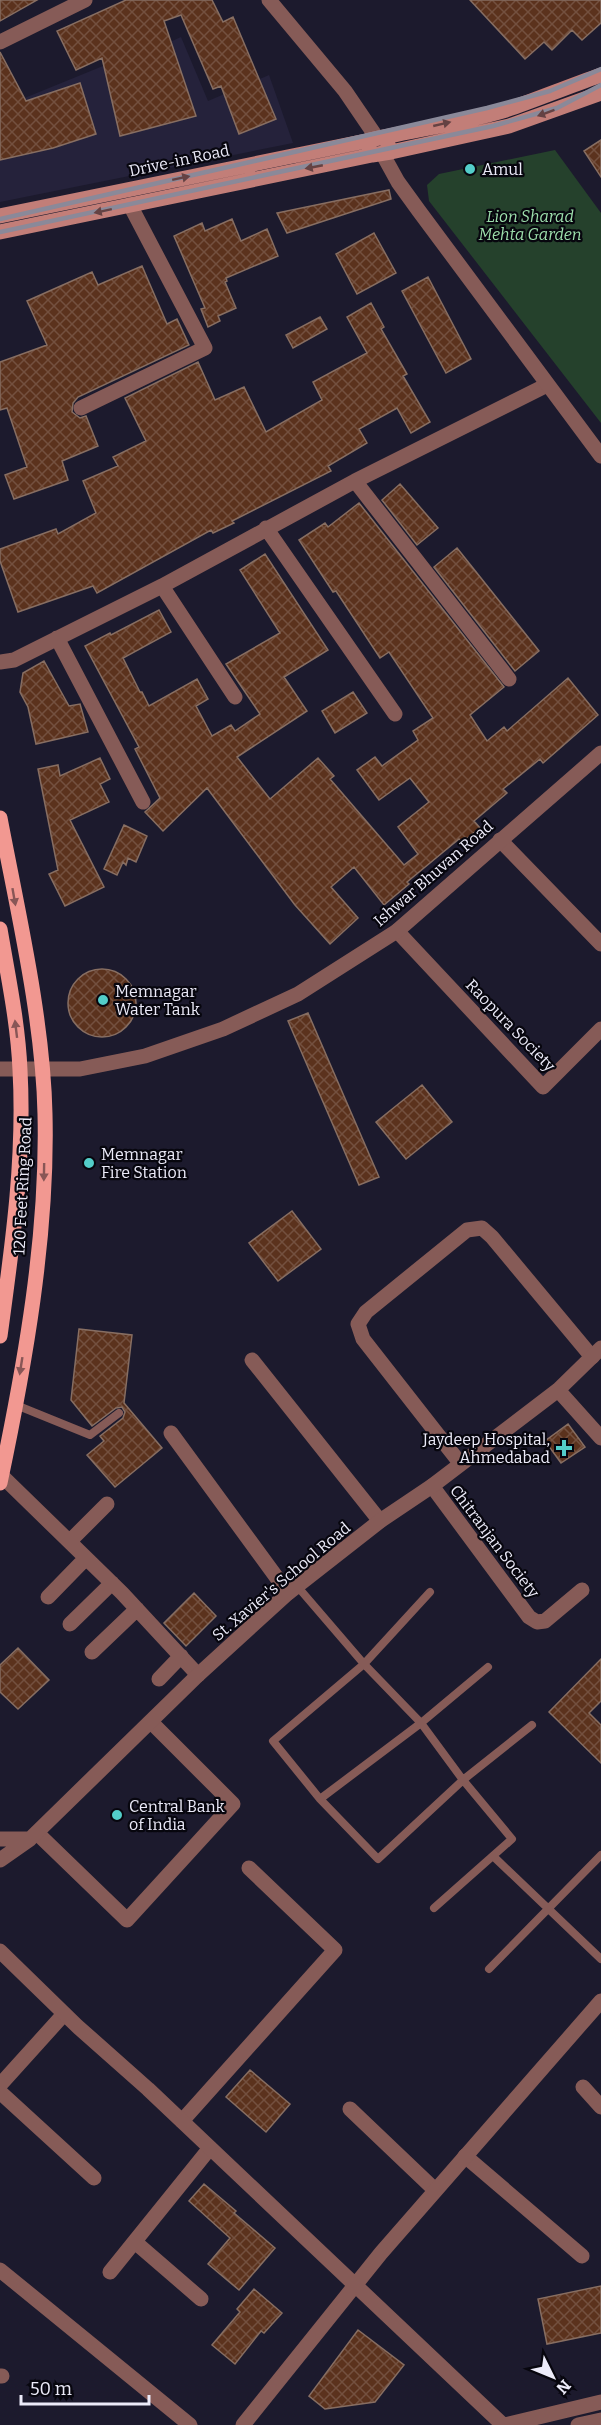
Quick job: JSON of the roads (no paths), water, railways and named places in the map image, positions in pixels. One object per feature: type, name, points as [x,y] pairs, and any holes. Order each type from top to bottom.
[{"type":"main road","name":"Drive-in Road","points":[[0,216],[379,146],[504,110],[601,75]]},
{"type":"main road","points":[[0,232],[130,205],[379,146],[509,126],[601,93]]},
{"type":"main road","name":"120 Feet Ring Road","points":[[0,818],[36,1023],[45,1114],[44,1192],[34,1286],[16,1405],[1,1480]]},
{"type":"main road","name":"120 Feet Ring Road","points":[[0,929],[10,986],[20,1069],[22,1130],[15,1221],[0,1336]]},
{"type":"street","points":[[0,42],[85,0]]},
{"type":"street","points":[[269,0],[345,91],[419,211],[601,456]]},
{"type":"street","points":[[81,408],[204,348],[130,205]]},
{"type":"street","points":[[0,662],[14,660],[162,586],[266,528],[547,384]]},
{"type":"street","points":[[356,481],[509,679]]},
{"type":"street","points":[[266,528],[395,714]]},
{"type":"street","points":[[162,586],[235,697]]},
{"type":"street","points":[[57,638],[143,802]]},
{"type":"street","name":"Ishwar Bhuvan Road","points":[[0,1069],[80,1069],[145,1056],[223,1029],[298,994],[398,931],[500,840],[599,759]]},
{"type":"street","points":[[500,840],[601,944]]},
{"type":"street","name":"Raopura Society","points":[[398,931],[543,1087],[601,1029]]},
{"type":"street","points":[[460,1463],[363,1339],[358,1324],[366,1312],[467,1230],[482,1228],[492,1237],[597,1352]]},
{"type":"street","name":"St. Xavier's School Road","points":[[0,1860],[33,1836],[198,1674],[293,1590],[380,1521],[432,1486],[558,1390],[597,1352]]},
{"type":"street","points":[[252,1360],[380,1521]]},
{"type":"street","points":[[558,1390],[601,1438]]},
{"type":"street","points":[[171,1433],[293,1590]]},
{"type":"street","points":[[1,1480],[70,1541],[198,1674]]},
{"type":"street","name":"Chitranjan Society","points":[[432,1486],[529,1617],[537,1622],[545,1621],[582,1590]]},
{"type":"street","points":[[70,1541],[107,1504]]},
{"type":"street","points":[[48,1597],[86,1557]]},
{"type":"street","points":[[70,1624],[112,1583]]},
{"type":"street","points":[[92,1652],[136,1608]]},
{"type":"street","points":[[159,1679],[181,1656]]},
{"type":"street","points":[[0,1839],[33,1836],[127,1920],[233,1804],[151,1722]]},
{"type":"street","points":[[182,2121],[335,1950],[249,1868]]},
{"type":"street","points":[[0,1952],[504,2425],[601,2402]]},
{"type":"street","points":[[243,2425],[355,2284],[601,2001]]},
{"type":"street","points":[[0,2085],[64,2014]]},
{"type":"street","points":[[583,2087],[601,2107]]},
{"type":"street","points":[[0,2092],[94,2178]]},
{"type":"street","points":[[350,2109],[435,2190]]},
{"type":"street","points":[[110,2272],[210,2148]]},
{"type":"street","points":[[465,2156],[582,2256]]},
{"type":"street","points":[[135,2241],[201,2299]]},
{"type":"street","points":[[0,2270],[190,2425]]},
{"type":"street","points":[[578,2425],[601,2420]]},
{"type":"lane","points":[[16,1405],[90,1435],[119,1413]]},
{"type":"lane","points":[[293,1590],[421,1723],[463,1780],[512,1839],[434,1908]]},
{"type":"lane","points":[[430,1592],[364,1664],[273,1741],[320,1799],[378,1858],[463,1780],[532,1725]]},
{"type":"lane","points":[[320,1799],[421,1723],[488,1667]]},
{"type":"lane","points":[[489,1969],[601,1855]]},
{"type":"lane","points":[[493,1856],[601,1959]]},
{"type":"railway","points":[[0,219],[487,108],[550,91],[601,69]]},
{"type":"railway","points":[[0,232],[493,126],[557,108],[601,85]]},
{"type":"place","name":"Amul","points":[[470,169]]},
{"type":"place","name":"Memnagar Water Tank","points":[[103,1000]]},
{"type":"place","name":"Memnagar Fire Station","points":[[89,1163]]},
{"type":"place","name":"Jaydeep Hospital, Ahmedabad","points":[[564,1448]]},
{"type":"place","name":"Central Bank of India","points":[[117,1815]]},
{"type":"park label","name":"Lion Sharad Mehta Garden","points":[[530,225]]}]
